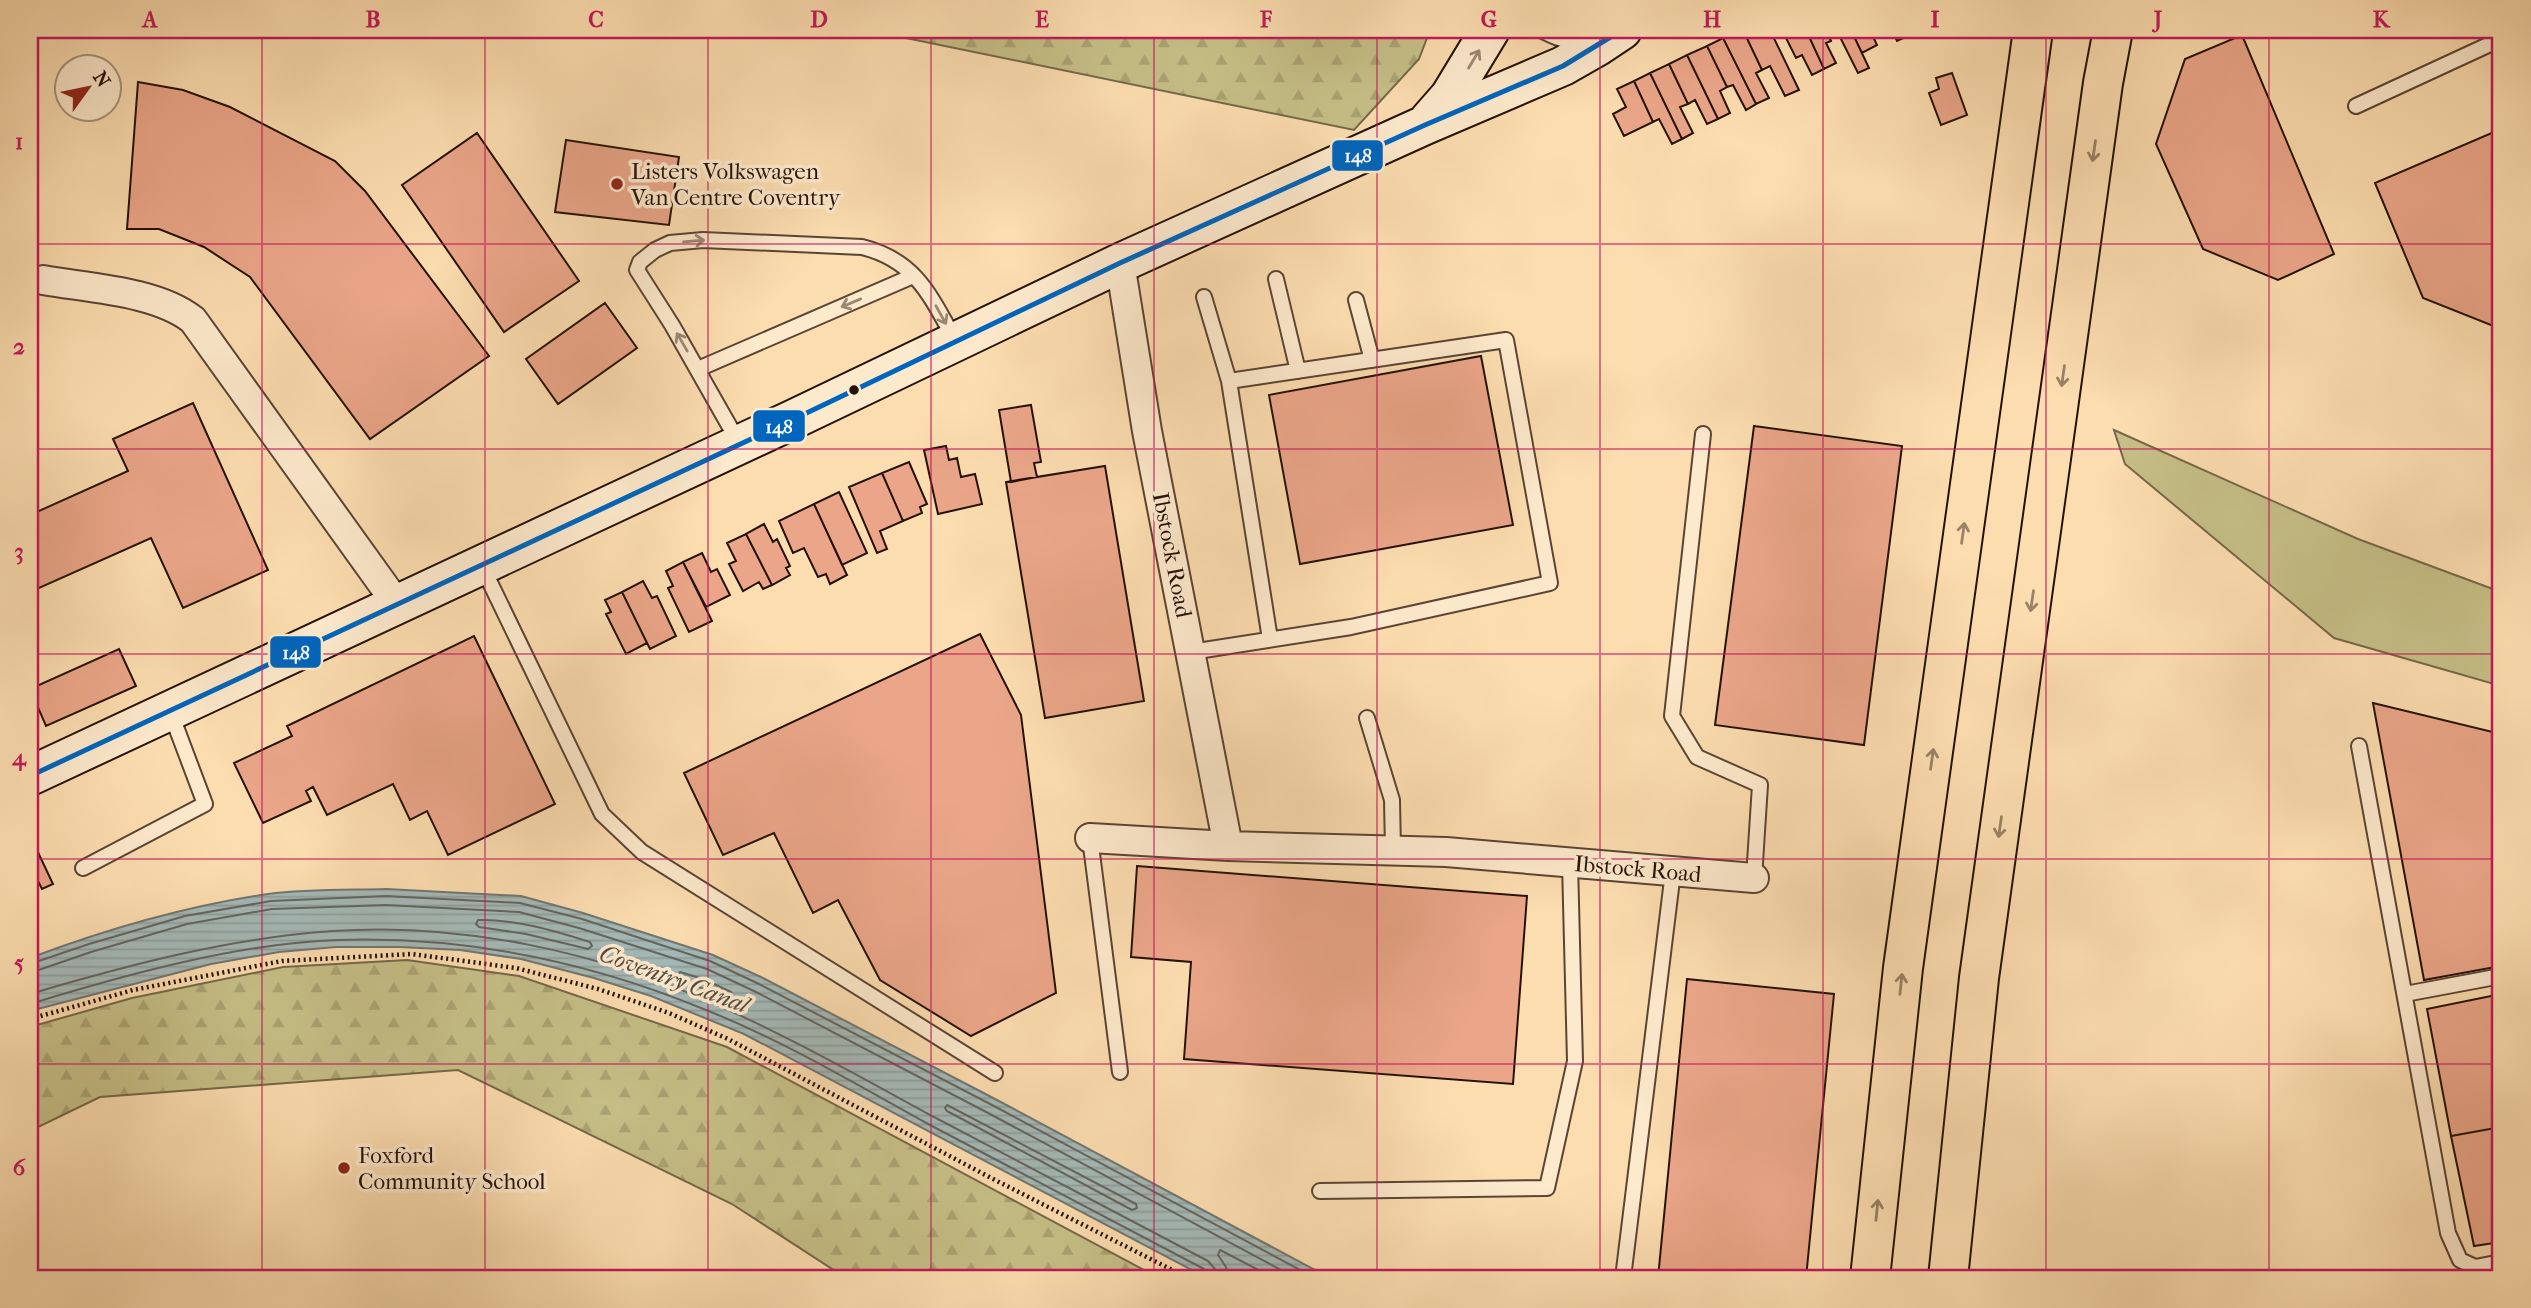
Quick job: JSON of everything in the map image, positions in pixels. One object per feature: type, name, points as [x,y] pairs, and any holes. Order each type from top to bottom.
[{"type":"highway","points":[[1870,1278],[1903,968],[2033,30]]},
{"type":"highway","points":[[1948,1278],[1979,978],[2103,83],[2113,30]]},
{"type":"main road","points":[[1425,125],[1450,96],[1490,30]]},
{"type":"main road","points":[[30,776],[1120,263],[1425,125],[1563,66],[1622,30]]},
{"type":"street","name":"Ibstock Road","points":[[1120,263],[1147,431],[1228,846]]},
{"type":"street","points":[[43,280],[147,298],[178,308],[193,320],[397,604]]},
{"type":"street","name":"Ibstock Road","points":[[1090,838],[1228,846],[1446,852],[1754,878]]},
{"type":"lane","points":[[1541,30],[1557,39],[1573,42],[1616,30]]},
{"type":"lane","points":[[2356,106],[2501,39]]},
{"type":"lane","points":[[740,444],[637,270],[640,262],[655,250],[670,243],[703,240],[862,247],[880,251],[900,262],[928,292],[956,342]]},
{"type":"lane","points":[[698,369],[913,276]]},
{"type":"lane","points":[[1276,279],[1298,371]]},
{"type":"lane","points":[[1204,297],[1229,381],[1270,639]]},
{"type":"lane","points":[[1356,300],[1372,360]]},
{"type":"lane","points":[[1191,652],[1351,627],[1550,583],[1506,340],[1229,381]]},
{"type":"lane","points":[[1703,434],[1672,716],[1697,757],[1760,785],[1754,878]]},
{"type":"lane","points":[[482,565],[602,814],[642,852],[995,1073]]},
{"type":"lane","points":[[83,869],[205,804],[170,710]]},
{"type":"lane","points":[[1367,718],[1392,800],[1394,851]]},
{"type":"lane","points":[[2359,746],[2448,1233],[2460,1260],[2475,1267],[2501,1262]]},
{"type":"lane","points":[[1090,838],[1120,1072]]},
{"type":"lane","points":[[1320,1191],[1548,1188],[1575,1061],[1570,863]]},
{"type":"lane","points":[[1623,1278],[1673,872]]},
{"type":"lane","points":[[2405,994],[2501,976]]},
{"type":"path","points":[[30,1019],[133,990],[282,961],[412,954],[516,968],[598,989],[668,1013],[728,1039],[1188,1278]]},
{"type":"green space","points":[[867,30],[1430,30],[1419,59],[1354,130]]},
{"type":"green space","points":[[2114,430],[2358,539],[2501,592],[2501,686],[2334,638],[2125,464]]},
{"type":"green space","points":[[407,960],[519,976],[727,1047],[1159,1278],[846,1278],[732,1204],[458,1070],[100,1097],[30,1131],[30,1027],[132,998],[283,967]]},
{"type":"water","name":"Coventry Canal","points":[[386,889],[521,896],[713,955],[763,978],[997,1100],[1330,1278],[1207,1278],[744,1034],[651,996],[521,959],[460,950],[400,947],[336,947],[279,952],[211,964],[30,1011],[30,958],[59,947],[147,920],[237,899],[297,891]]},
{"type":"building","points":[[1743,30],[1762,70],[1756,73],[1769,98],[1756,104],[1723,38]]},
{"type":"building","points":[[1743,30],[1770,30],[1799,90],[1785,96],[1770,66],[1762,70]]},
{"type":"building","points":[[1782,30],[1806,30],[1824,69],[1812,75],[1802,55],[1796,58]]},
{"type":"building","points":[[1806,30],[1826,30],[1831,41],[1826,43],[1836,63],[1824,69]]},
{"type":"building","points":[[1831,30],[1851,30],[1869,68],[1858,73],[1839,35],[1835,37]]},
{"type":"building","points":[[1851,30],[1870,30],[1877,45],[1862,53]]},
{"type":"building","points":[[1892,30],[1908,30],[1910,35],[1897,41]]},
{"type":"building","points":[[2242,35],[2334,254],[2278,280],[2203,249],[2156,144],[2185,59]]},
{"type":"building","points":[[1723,38],[1756,104],[1746,110],[1733,85],[1727,87],[1707,46]]},
{"type":"building","points":[[1707,46],[1727,87],[1720,91],[1730,113],[1718,119],[1687,55]]},
{"type":"building","points":[[1687,55],[1718,119],[1707,124],[1695,100],[1688,104],[1669,64]]},
{"type":"building","points":[[1669,64],[1688,104],[1680,107],[1693,133],[1682,139],[1650,73]]},
{"type":"building","points":[[1650,73],[1682,139],[1672,144],[1659,119],[1653,122],[1634,81]]},
{"type":"building","points":[[1952,73],[1967,115],[1941,125],[1929,93],[1939,89],[1936,78]]},
{"type":"building","points":[[1634,81],[1653,122],[1624,136],[1613,114],[1626,107],[1617,89]]},
{"type":"building","points":[[138,82],[183,90],[230,107],[335,161],[365,191],[489,356],[370,439],[250,277],[204,247],[159,229],[127,229]]},
{"type":"building","points":[[2501,129],[2501,329],[2423,298],[2375,183]]},
{"type":"building","points":[[477,133],[579,281],[504,332],[402,185]]},
{"type":"building","name":"Listers Volkswagen Van Centre Coventry","points":[[566,140],[679,157],[669,225],[555,212]]},
{"type":"building","points":[[605,303],[637,348],[558,404],[526,359]]},
{"type":"building","points":[[1481,356],[1513,525],[1300,564],[1269,395]]},
{"type":"building","points":[[193,403],[268,570],[183,608],[151,538],[30,592],[30,515],[128,471],[113,439]]},
{"type":"building","points":[[1031,405],[1041,462],[1034,463],[1037,477],[1011,482],[999,410]]},
{"type":"building","points":[[1754,426],[1902,446],[1864,745],[1715,725]]},
{"type":"building","points":[[946,446],[949,460],[957,458],[961,477],[975,474],[982,504],[938,514],[924,450]]},
{"type":"building","points":[[909,462],[927,504],[920,507],[922,513],[903,521],[882,473]]},
{"type":"building","points":[[1105,466],[1144,701],[1045,718],[1006,482]]},
{"type":"building","points":[[882,473],[903,521],[880,531],[887,549],[877,553],[849,487]]},
{"type":"building","points":[[839,492],[867,553],[842,565],[814,504]]},
{"type":"building","points":[[814,504],[847,575],[830,584],[826,574],[818,577],[804,548],[793,553],[779,521]]},
{"type":"building","points":[[764,524],[773,542],[777,539],[790,566],[786,568],[790,575],[772,585],[746,534]]},
{"type":"building","points":[[746,534],[772,585],[763,589],[759,582],[743,591],[729,564],[736,561],[727,543]]},
{"type":"building","points":[[702,553],[711,572],[717,569],[730,595],[706,607],[683,562]]},
{"type":"building","points":[[683,562],[712,621],[689,632],[668,588],[673,586],[666,571]]},
{"type":"building","points":[[643,581],[652,598],[657,596],[676,636],[650,649],[622,592]]},
{"type":"building","points":[[622,592],[647,643],[626,654],[606,614],[611,612],[605,600]]},
{"type":"building","points":[[980,634],[1021,715],[1056,993],[971,1036],[880,980],[838,900],[813,913],[774,833],[723,855],[684,773]]},
{"type":"building","points":[[474,636],[555,804],[448,855],[427,811],[410,820],[393,784],[327,815],[313,787],[306,791],[311,801],[263,823],[234,763],[292,736],[287,726]]},
{"type":"building","points":[[119,649],[136,686],[46,726],[30,689]]},
{"type":"building","points":[[30,701],[38,718],[30,722]]},
{"type":"building","points":[[2373,703],[2501,734],[2501,966],[2424,980]]},
{"type":"building","points":[[35,846],[53,884],[42,889],[36,877],[30,880],[30,848]]},
{"type":"building","points":[[1137,866],[1527,896],[1513,1084],[1184,1059],[1191,962],[1131,957]]},
{"type":"building","points":[[1687,979],[1834,994],[1806,1278],[1658,1278]]},
{"type":"building","points":[[2501,994],[2501,1127],[2451,1136],[2427,1009]]},
{"type":"building","points":[[2501,1127],[2501,1242],[2474,1246],[2451,1136]]},
{"type":"transit line","name":"148","points":[[30,776],[792,420],[1120,263],[1425,125],[1563,66],[1622,30]]},
{"type":"place","name":"Listers Volkswagen Van Centre Coventry","points":[[617,184]]},
{"type":"place","name":"Foxford Community School","points":[[344,1168]]}]
